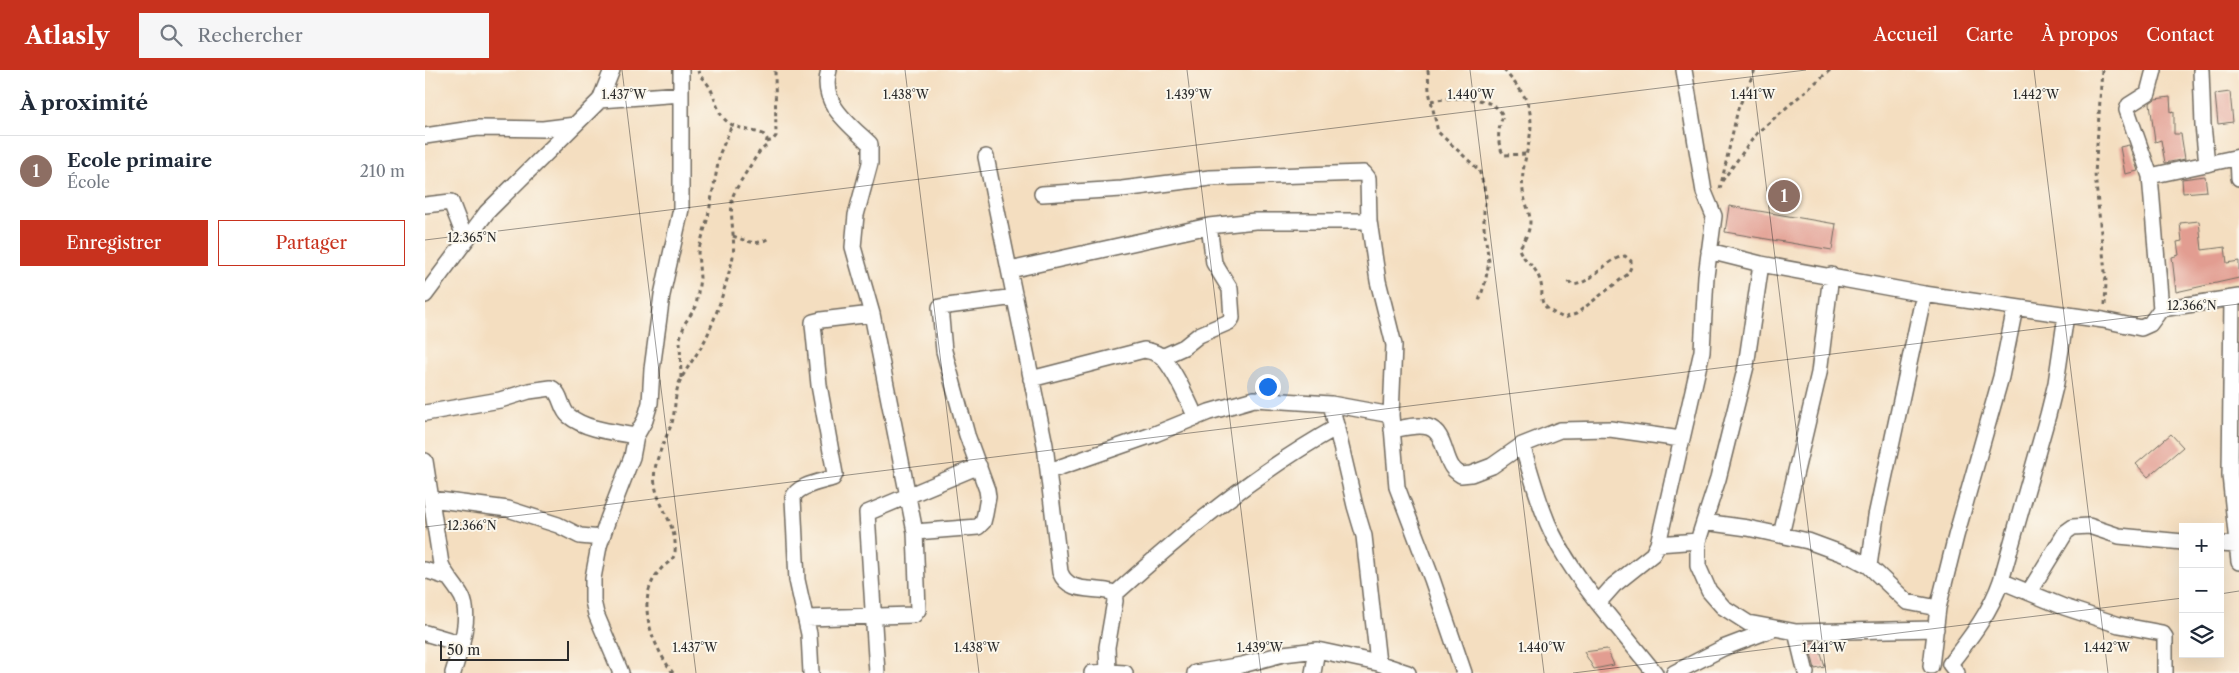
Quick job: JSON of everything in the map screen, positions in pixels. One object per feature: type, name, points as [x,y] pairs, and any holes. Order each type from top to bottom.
[{"type":"street","points":[[425,295],[487,212],[600,100],[612,70]]},
{"type":"street","points":[[621,673],[593,601],[595,563],[616,495],[632,457],[636,436],[645,420],[650,403],[652,369],[662,295],[681,209],[681,70]]},
{"type":"street","points":[[806,618],[915,615],[917,612],[915,532],[872,314],[853,247],[856,215],[871,163],[870,144],[845,121],[835,108],[826,81],[829,70]]},
{"type":"street","points":[[1598,603],[1613,585],[1653,554],[1658,544],[1702,351],[1709,251],[1715,216],[1704,192],[1684,70]]},
{"type":"street","points":[[1709,251],[1761,264],[1831,275],[1924,294],[2101,320],[2141,328],[2150,324],[2161,309],[2150,176],[2127,110],[2129,105],[2148,92],[2154,70]]},
{"type":"street","points":[[2201,70],[2203,125],[2207,164]]},
{"type":"street","points":[[600,100],[681,94]]},
{"type":"street","points":[[425,136],[479,128],[543,128],[575,125]]},
{"type":"street","points":[[986,157],[1049,471],[1062,578],[1072,587],[1110,591],[1114,595],[1115,601],[1107,647],[1108,672]]},
{"type":"street","points":[[2150,176],[2238,158],[2239,178]]},
{"type":"street","points":[[1042,194],[1122,189],[1210,178],[1364,173],[1368,178],[1369,221],[1378,280],[1394,345],[1391,423],[1394,470],[1402,503],[1432,579],[1464,673]]},
{"type":"street","points":[[425,205],[451,202],[463,233],[468,238]]},
{"type":"street","points":[[1010,270],[1209,226],[1255,221],[1369,221]]},
{"type":"street","points":[[1162,357],[1185,347],[1199,335],[1229,322],[1232,318],[1230,290],[1214,263],[1209,226]]},
{"type":"street","points":[[1761,264],[1746,366],[1718,479],[1698,541],[1698,566],[1709,591],[1715,600],[1748,623],[1796,632],[1936,629]]},
{"type":"street","points":[[425,273],[445,267]]},
{"type":"street","points":[[1781,535],[1819,373],[1831,275]]},
{"type":"street","points":[[1869,566],[1876,516],[1924,294]]},
{"type":"street","points":[[915,532],[969,528],[981,525],[988,498],[979,466],[967,435],[944,351],[940,307],[1015,298]]},
{"type":"street","points":[[2161,309],[2235,298],[2229,437],[2230,475],[2239,562]]},
{"type":"street","points":[[2015,308],[2001,377],[1956,536],[1938,608],[1936,629],[1926,670],[1954,669],[1995,599],[2056,383],[2065,315]]},
{"type":"street","points":[[811,673],[812,660],[806,618],[797,580],[793,498],[800,489],[833,478],[835,474],[819,385],[813,322],[872,314]]},
{"type":"street","points":[[1031,379],[1144,350],[1153,352],[1162,357],[1187,398],[1196,418]]},
{"type":"street","points":[[425,413],[500,400],[529,391],[551,388],[558,394],[567,415],[576,421],[589,426],[636,436]]},
{"type":"street","points":[[1049,471],[1226,406],[1254,399],[1331,404],[1391,423],[1434,429],[1442,442],[1452,468],[1461,475],[1471,474],[1492,466],[1522,446],[1560,430],[1610,429],[1681,439]]},
{"type":"street","points":[[1331,404],[1364,536],[1378,663]]},
{"type":"street","points":[[1114,595],[1162,552],[1222,503],[1304,445],[1337,427]]},
{"type":"street","points":[[1522,446],[1552,534],[1579,579],[1655,673]]},
{"type":"street","points":[[425,461],[441,564],[433,574],[462,597],[466,607],[462,644],[453,673]]},
{"type":"street","points":[[877,673],[867,513],[979,466]]},
{"type":"street","points":[[431,499],[508,509],[558,525],[580,536],[602,538]]},
{"type":"street","points":[[1704,522],[1748,528],[1807,541],[1854,558],[1869,566],[1907,602],[1938,608]]},
{"type":"street","points":[[2029,592],[2066,532],[2073,526],[2089,526],[2119,536],[2179,542]]},
{"type":"street","points":[[1658,544],[1698,541]]},
{"type":"street","points":[[2224,544],[2236,545]]},
{"type":"street","points":[[2001,581],[2064,607],[2119,625],[2162,633],[2165,637],[2165,673]]},
{"type":"street","points":[[1674,673],[1723,648],[1775,628]]},
{"type":"street","points":[[1796,632],[1806,673]]},
{"type":"street","points":[[425,633],[462,644]]},
{"type":"street","points":[[1313,673],[1317,650]]},
{"type":"street","points":[[1195,673],[1242,665],[1283,654],[1317,650],[1378,663],[1408,673]]},
{"type":"street","points":[[1092,673],[1125,673]]},
{"type":"path","points":[[698,70],[699,76],[710,86],[720,115],[732,125],[763,134],[767,142]]},
{"type":"path","points":[[673,673],[662,656],[649,625],[646,603],[661,569],[669,563],[675,554],[671,520],[656,493],[655,471],[659,454],[674,414],[677,391],[681,379],[707,336],[732,262],[733,194],[767,142],[773,140],[776,136],[775,70]]},
{"type":"path","points":[[1429,70],[1431,101],[1438,132],[1479,170],[1486,196],[1483,211],[1489,262],[1479,301]]},
{"type":"path","points":[[1504,70],[1527,103],[1532,134],[1523,163],[1523,192],[1530,220],[1527,237],[1519,249],[1522,257],[1535,268],[1539,277],[1541,301],[1550,311],[1564,318],[1576,314],[1628,274],[1631,261],[1625,256],[1617,258],[1581,284],[1573,285],[1567,281]]},
{"type":"path","points":[[1715,216],[1738,109],[1755,70]]},
{"type":"path","points":[[1722,181],[1757,133],[1830,70]]},
{"type":"path","points":[[2101,320],[2105,304],[2106,282],[2095,174],[2102,70]]},
{"type":"path","points":[[1431,101],[1460,98],[1497,106],[1503,116],[1498,135],[1500,150],[1504,155],[1526,154]]},
{"type":"path","points":[[681,379],[681,338],[685,323],[695,306],[700,278],[698,252],[708,217],[720,153],[732,125]]},
{"type":"path","points":[[733,236],[753,243],[766,241],[770,237]]},
{"type":"building","points":[[2230,92],[2233,122],[2218,124],[2215,94]]},
{"type":"building","points":[[2170,97],[2171,112],[2174,111],[2174,134],[2181,134],[2185,159],[2165,163],[2161,140],[2155,142],[2150,103],[2155,99]]},
{"type":"building","points":[[2129,145],[2138,171],[2125,174],[2120,147]]},
{"type":"building","points":[[2205,176],[2207,191],[2183,193],[2182,179]]},
{"type":"building","points":[[1729,206],[1836,224],[1832,250],[1725,232]]},
{"type":"building","points":[[2199,221],[2202,250],[2225,247],[2227,263],[2239,261],[2239,278],[2176,292],[2172,257],[2179,255],[2177,242],[2182,241],[2180,223]]},
{"type":"building","points":[[2171,434],[2183,447],[2148,477],[2136,464]]},
{"type":"building","points":[[1808,641],[1817,641],[1825,667],[1815,669]]},
{"type":"building","points":[[1607,649],[1614,665],[1594,669],[1584,652]]},
{"type":"place","name":"Ecole primaire","points":[[1784,196]]}]
